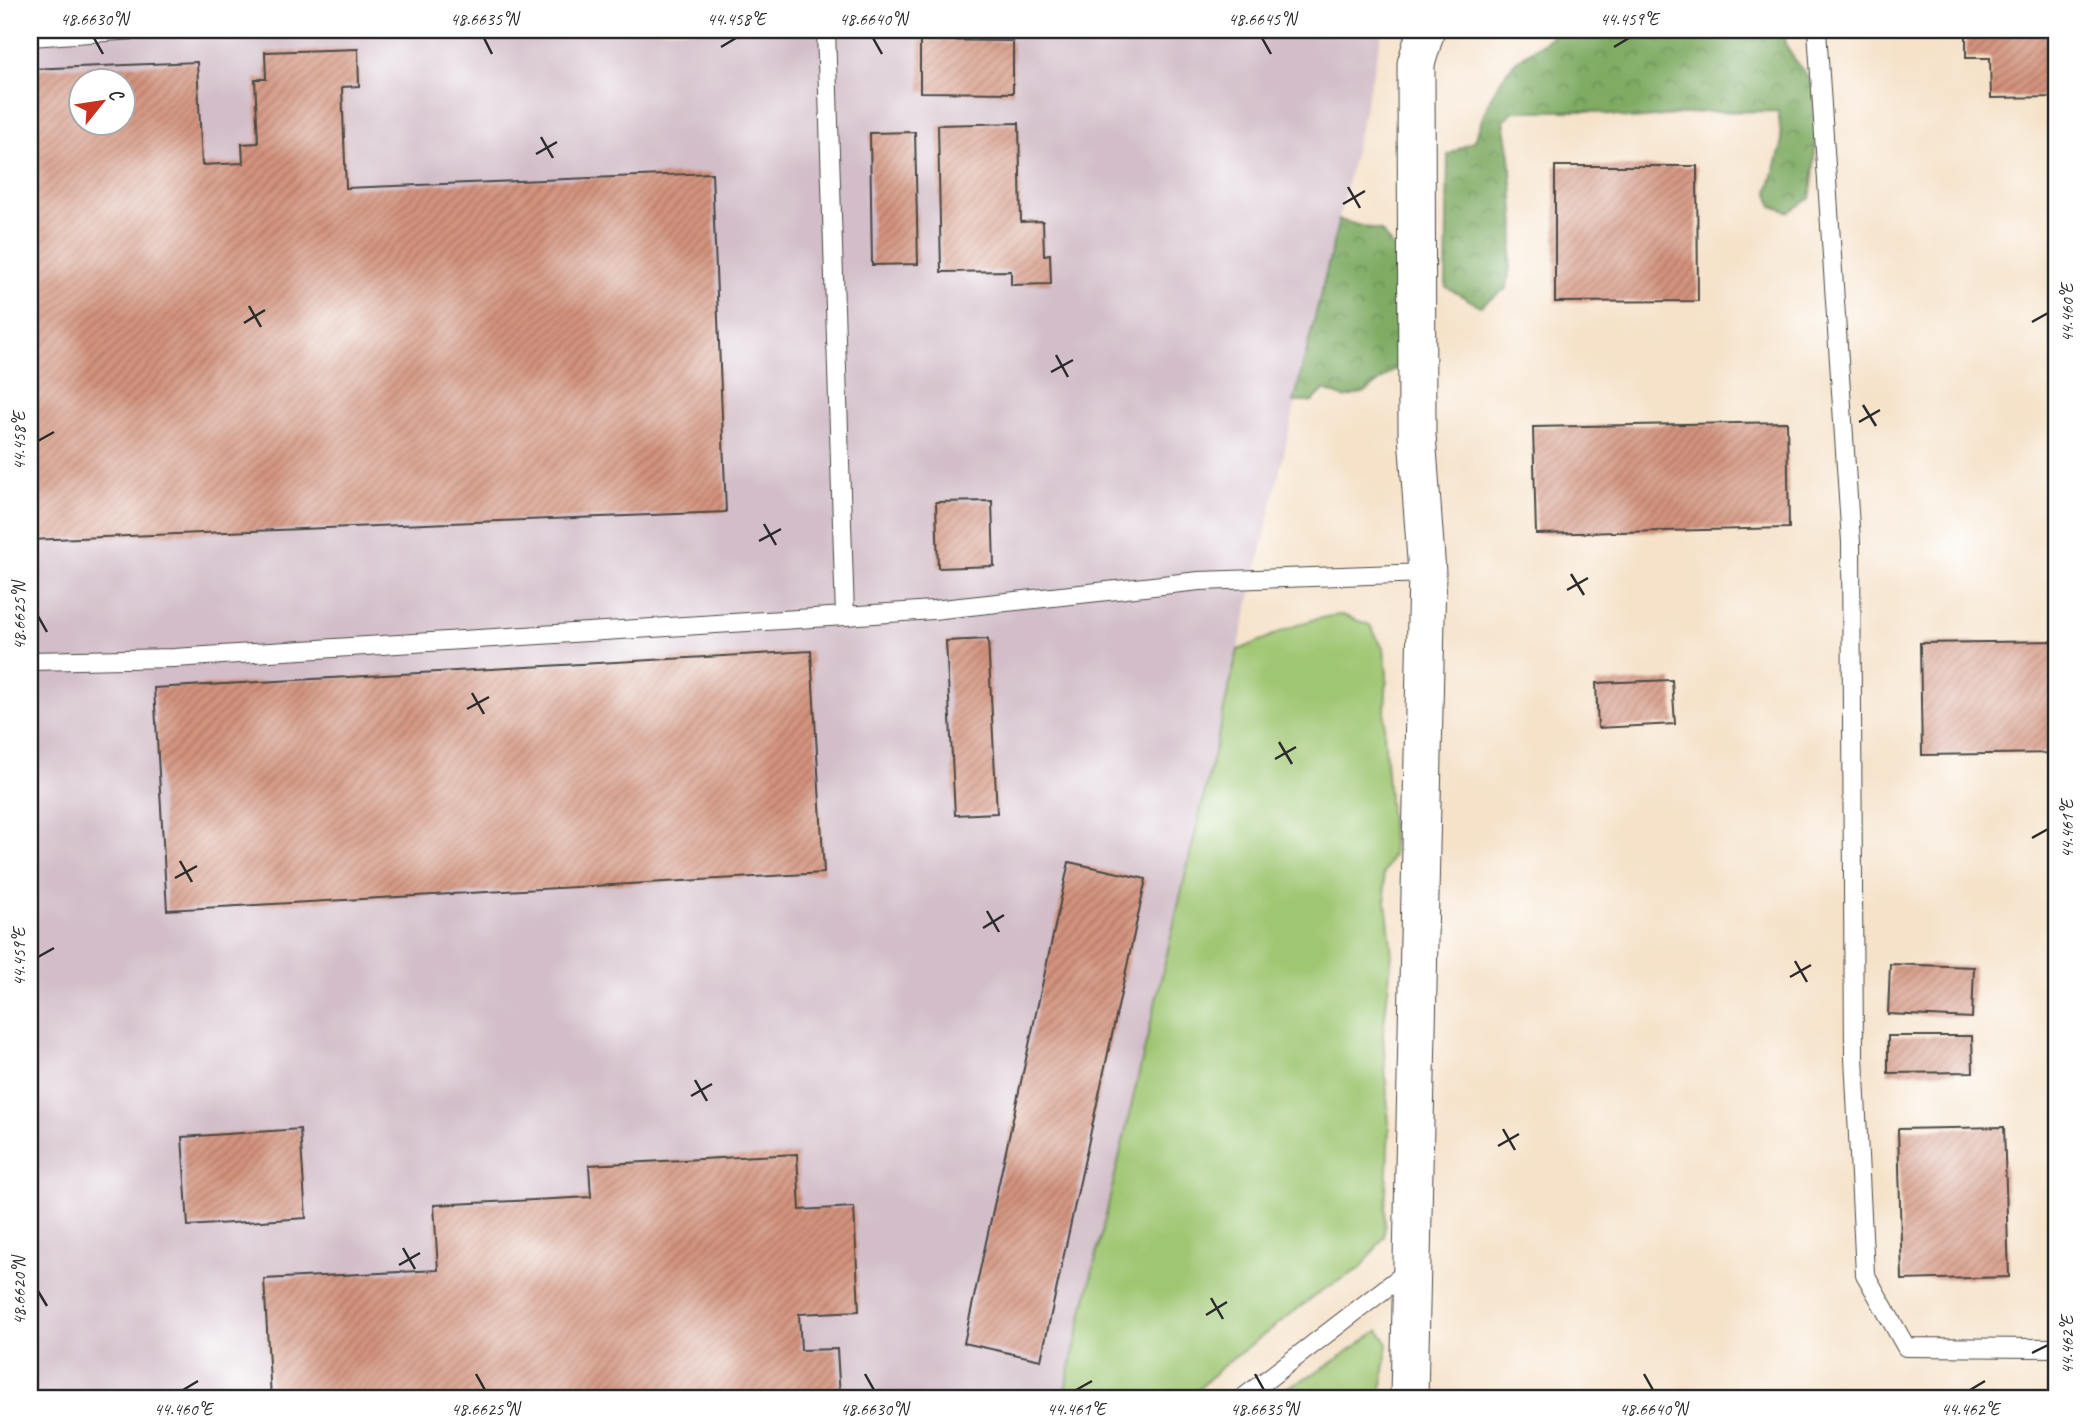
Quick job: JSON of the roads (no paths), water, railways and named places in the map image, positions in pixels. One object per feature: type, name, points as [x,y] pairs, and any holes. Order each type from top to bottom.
[{"type":"street","points":[[1409,1398],[1427,573],[1417,435],[1416,64],[1426,30]]},
{"type":"lane","points":[[30,37],[135,30]]},
{"type":"lane","points":[[826,30],[845,616]]},
{"type":"lane","points":[[1817,30],[1851,542],[1854,1057],[1865,1274],[1906,1347],[2056,1348]]},
{"type":"lane","points":[[30,661],[174,658],[933,610],[1199,581],[1427,573]]},
{"type":"lane","points":[[1243,1398],[1412,1268]]}]
